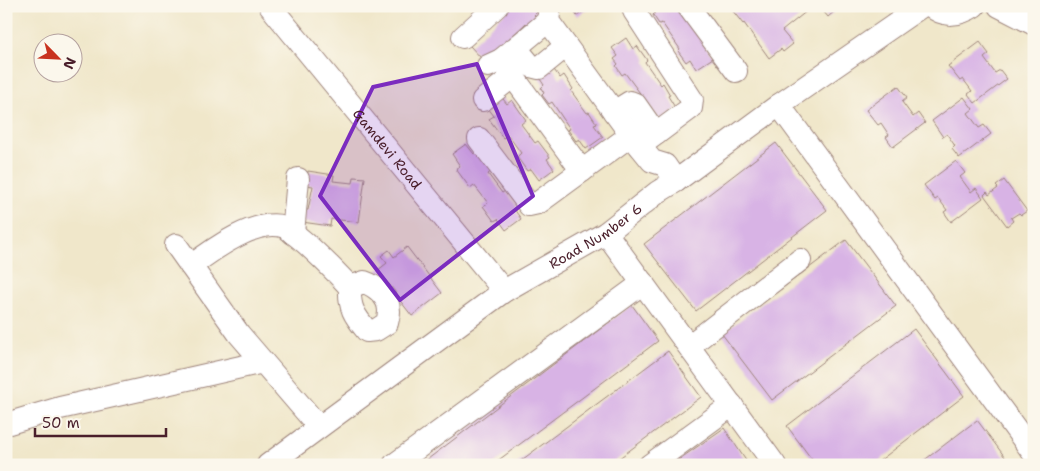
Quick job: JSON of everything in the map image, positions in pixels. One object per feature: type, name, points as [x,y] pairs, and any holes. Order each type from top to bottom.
[{"type":"street","name":"Gamdevi Road","points":[[270,6],[504,291]]},
{"type":"street","points":[[463,37],[497,6]]},
{"type":"street","points":[[479,139],[529,206],[538,203],[582,171],[645,144],[691,108],[692,100],[634,11],[634,6]]},
{"type":"street","points":[[688,6],[736,71]]},
{"type":"street","name":"Road Number 6","points":[[268,465],[504,291],[606,233],[779,105],[922,6]]},
{"type":"street","points":[[931,6],[945,14],[956,15],[966,12],[974,6]]},
{"type":"street","points":[[999,6],[1033,24]]},
{"type":"street","points":[[483,100],[504,62],[549,14],[566,46],[614,112],[665,165],[667,187]]},
{"type":"street","points":[[504,62],[539,68],[566,46]]},
{"type":"street","points":[[504,62],[582,171]]},
{"type":"street","points":[[779,105],[1034,454]]},
{"type":"street","points":[[293,233],[298,179]]},
{"type":"street","points":[[191,266],[221,244],[245,232],[271,224],[286,227],[316,252],[350,287]]},
{"type":"street","points":[[606,233],[775,465]]},
{"type":"street","points":[[176,244],[239,334],[319,427]]},
{"type":"street","points":[[689,346],[800,260]]},
{"type":"street","points":[[394,465],[643,284]]},
{"type":"street","points":[[6,424],[69,406],[263,362]]},
{"type":"street","points":[[650,465],[732,405]]},
{"type":"highlighted area","points":[[477,64],[533,196],[400,300],[320,196],[373,87]]},
{"type":"building","points":[[508,6],[536,6],[538,11],[534,15],[537,18],[529,26],[526,23],[503,45],[496,57],[491,52],[482,59],[470,46],[510,8]]},
{"type":"building","points":[[571,6],[592,6],[577,16]]},
{"type":"building","points":[[653,6],[681,6],[713,58],[696,69],[690,59],[686,62],[678,51],[680,49],[662,23],[659,24],[653,15],[655,13],[651,8]]},
{"type":"building","points":[[729,6],[813,6],[782,31],[793,44],[783,52],[781,49],[769,58],[744,23]]},
{"type":"building","points":[[819,6],[834,6],[836,10],[828,17]]},
{"type":"building","points":[[626,38],[633,49],[637,46],[647,60],[645,62],[661,85],[663,83],[676,109],[660,120],[625,73],[622,75],[616,66],[618,64],[614,59],[618,56],[612,48]]},
{"type":"building","points":[[980,42],[989,54],[984,58],[995,73],[1000,70],[1007,79],[975,103],[968,94],[972,91],[963,79],[960,81],[948,66]]},
{"type":"building","points":[[552,67],[560,78],[564,75],[573,89],[571,91],[587,113],[589,112],[597,124],[594,125],[603,137],[586,149],[579,139],[576,141],[568,130],[570,129],[552,102],[549,104],[542,95],[544,93],[541,88],[544,85],[538,76]]},
{"type":"building","points":[[898,86],[907,98],[902,102],[913,117],[918,113],[925,123],[893,147],[886,137],[889,135],[881,123],[878,125],[866,110]]},
{"type":"building","points":[[499,94],[507,104],[512,100],[526,120],[521,124],[535,143],[538,141],[550,157],[547,159],[554,169],[539,180],[531,169],[527,171],[517,157],[521,153],[508,135],[503,138],[489,119],[494,116],[485,104]]},
{"type":"building","points":[[964,97],[973,109],[968,113],[979,128],[984,125],[991,134],[959,158],[952,149],[955,146],[947,134],[943,137],[932,121]]},
{"type":"building","points":[[776,143],[827,210],[696,311],[644,244]]},
{"type":"building","points":[[466,144],[474,154],[479,151],[493,170],[488,174],[502,193],[505,191],[517,207],[514,209],[521,219],[506,230],[498,219],[494,221],[483,206],[488,203],[474,185],[470,188],[456,169],[460,166],[452,154]]},
{"type":"building","points":[[956,161],[965,173],[960,177],[971,192],[976,188],[983,198],[951,222],[944,212],[947,210],[938,198],[935,200],[924,185]]},
{"type":"building","points":[[308,171],[334,175],[333,181],[353,183],[354,177],[365,178],[359,222],[331,219],[330,226],[302,222],[303,210],[308,210],[313,186],[306,185]]},
{"type":"building","points":[[1004,180],[1027,211],[1011,218],[1013,221],[1007,226],[984,195],[987,192],[989,195]]},
{"type":"building","points":[[846,240],[896,306],[772,400],[722,334]]},
{"type":"building","points":[[407,247],[442,293],[412,316],[377,271],[387,263],[381,256],[389,250],[394,257]]},
{"type":"building","points":[[632,305],[658,341],[492,465],[420,465]]},
{"type":"building","points":[[914,329],[964,396],[874,465],[816,465],[787,426]]},
{"type":"building","points":[[668,351],[701,397],[610,465],[515,465]]},
{"type":"building","points":[[977,420],[1011,465],[918,465]]},
{"type":"building","points":[[724,428],[749,465],[671,465]]}]
